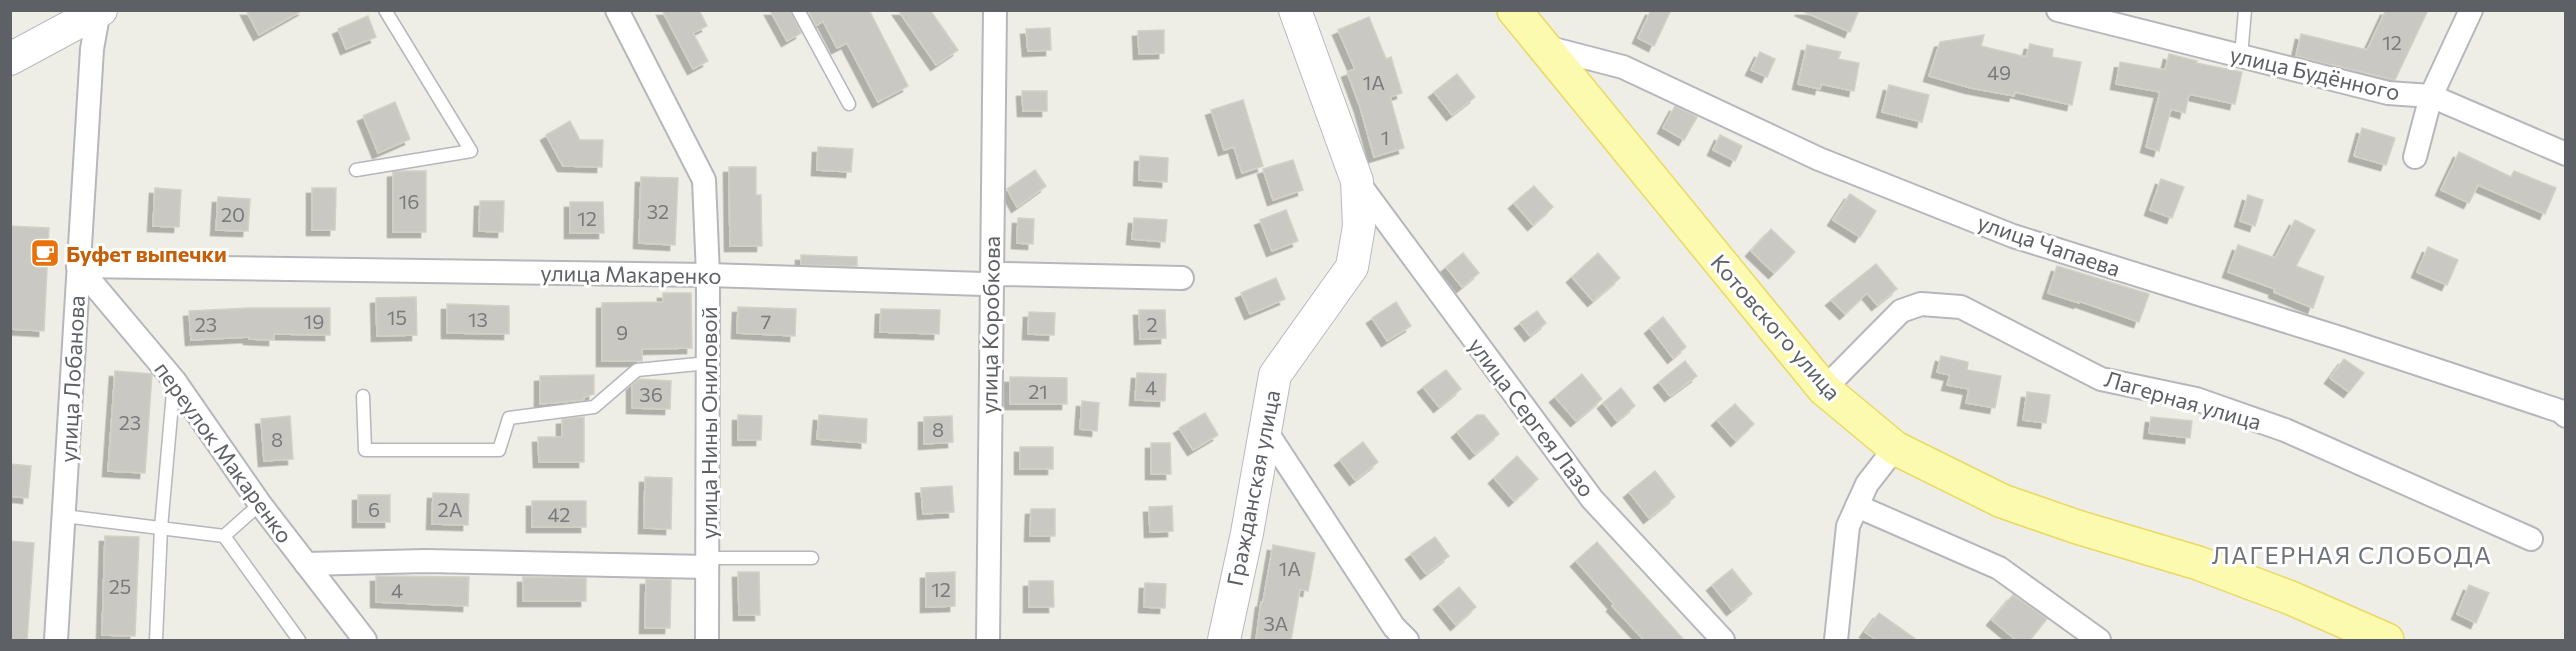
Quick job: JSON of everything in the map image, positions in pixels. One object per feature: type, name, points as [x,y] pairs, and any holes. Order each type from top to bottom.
[{"type":"main road","name":"Котовского улица","points":[[1515,10],[1542,46],[1824,389],[1896,448],[2002,501],[2077,527],[2198,563],[2290,598],[2387,640]]},
{"type":"street","name":"улица Нины Ониловой","points":[[617,10],[704,180],[708,275],[707,640]]},
{"type":"street","name":"улица Коробкова","points":[[988,640],[990,280],[995,10]]},
{"type":"street","name":"Гражданская улица","points":[[1224,640],[1247,533],[1275,375],[1352,267],[1359,226],[1357,181],[1295,10]]},
{"type":"street","name":"улица Будённого","points":[[2058,10],[2388,93],[2431,96],[2565,154]]},
{"type":"street","points":[[2415,157],[2431,96],[2471,10]]},
{"type":"street","points":[[10,59],[100,11]]},
{"type":"street","name":"улица Лобанова","points":[[56,640],[92,49],[100,11]]},
{"type":"street","name":"улица Чапаева","points":[[1542,46],[1623,67],[1819,159],[2013,236],[2340,338],[2560,411],[2565,416]]},
{"type":"street","name":"улица Сергея Лазо","points":[[1357,181],[1592,499],[1723,640]]},
{"type":"street","name":"улица Макаренко","points":[[78,266],[708,275],[983,284],[1002,274],[1182,279]]},
{"type":"street","name":"переулок Макаренко","points":[[78,266],[174,380],[260,504],[365,640]]},
{"type":"street","name":"Лагерная улица","points":[[1824,389],[1901,310],[1921,304],[1961,307],[2101,379],[2196,399],[2285,429],[2531,539]]},
{"type":"street","points":[[1264,428],[1394,627],[1407,640]]},
{"type":"street","points":[[1836,640],[1848,526],[1867,484],[1896,448]]},
{"type":"street","points":[[1857,506],[1999,568],[2099,640]]},
{"type":"street","points":[[306,564],[426,561],[707,563]]},
{"type":"lane","points":[[356,170],[471,151],[385,10]]},
{"type":"lane","points":[[798,10],[849,104]]},
{"type":"lane","points":[[2241,56],[2245,10]]},
{"type":"lane","points":[[363,396],[365,450],[500,450],[509,418],[594,407],[637,370],[708,363]]},
{"type":"lane","points":[[156,640],[161,528],[174,380]]},
{"type":"lane","points":[[225,536],[260,504]]},
{"type":"lane","points":[[64,516],[225,536],[299,640]]},
{"type":"lane","points":[[707,563],[812,558]]},
{"type":"building","points":[[246,10],[303,10],[259,35]]},
{"type":"building","points":[[662,10],[699,10],[707,26],[693,33],[708,61],[693,69]]},
{"type":"building","points":[[770,10],[790,10],[801,33],[787,41]]},
{"type":"building","points":[[808,10],[869,10],[908,86],[878,102],[847,43],[837,48],[823,21],[816,26]]},
{"type":"building","points":[[898,10],[930,10],[958,50],[936,65]]},
{"type":"building","points":[[1651,10],[1671,10],[1654,46],[1638,38]]},
{"type":"building","points":[[1800,10],[1859,10],[1850,32]]},
{"type":"building","points":[[2386,10],[2428,10],[2395,80],[2296,56],[2301,34],[2367,50]]},
{"type":"building","points":[[368,16],[376,37],[346,49],[338,29]]},
{"type":"building","points":[[1369,17],[1386,59],[1391,57],[1402,93],[1390,97],[1404,148],[1374,157],[1347,72],[1355,69],[1338,30]]},
{"type":"building","points":[[1050,28],[1051,50],[1028,51],[1026,29]]},
{"type":"building","points":[[1164,30],[1164,53],[1139,54],[1138,31]]},
{"type":"building","points":[[1984,35],[1981,46],[2026,57],[2030,44],[2053,49],[2052,57],[2081,62],[2072,105],[2015,92],[2014,96],[1971,88],[1929,76],[1940,42]]},
{"type":"building","points":[[1807,45],[1841,52],[1838,59],[1859,63],[1854,91],[1821,84],[1820,89],[1798,84]]},
{"type":"building","points":[[1760,52],[1775,59],[1767,77],[1751,70]]},
{"type":"building","points":[[2169,54],[2197,61],[2196,63],[2242,72],[2235,104],[2189,94],[2185,113],[2171,109],[2159,151],[2146,147],[2160,92],[2116,84],[2120,62],[2165,70]]},
{"type":"building","points":[[1457,74],[1475,97],[1452,115],[1434,92]]},
{"type":"building","points":[[1889,85],[1929,95],[1922,122],[1882,112]]},
{"type":"building","points":[[1022,91],[1047,91],[1047,111],[1023,111]]},
{"type":"building","points":[[1243,100],[1263,166],[1242,173],[1234,147],[1224,150],[1211,110]]},
{"type":"building","points":[[395,102],[410,139],[378,153],[363,116]]},
{"type":"building","points":[[1675,106],[1697,117],[1684,140],[1663,128]]},
{"type":"building","points":[[570,121],[580,140],[603,140],[602,167],[563,166],[546,135]]},
{"type":"building","points":[[2362,128],[2395,138],[2386,165],[2354,156]]},
{"type":"building","points":[[1720,135],[1742,146],[1735,161],[1713,150]]},
{"type":"building","points":[[818,147],[853,149],[851,172],[817,170]]},
{"type":"building","points":[[2459,152],[2511,177],[2514,171],[2556,188],[2545,214],[2478,185],[2469,203],[2441,190]]},
{"type":"building","points":[[1140,156],[1168,158],[1167,182],[1139,180]]},
{"type":"building","points":[[1293,160],[1303,190],[1273,200],[1263,169]]},
{"type":"building","points":[[729,167],[756,167],[756,195],[761,195],[762,246],[730,246]]},
{"type":"building","points":[[1035,170],[1046,186],[1017,207],[1007,189]]},
{"type":"building","points":[[426,171],[426,232],[393,232],[393,172]]},
{"type":"building","points":[[641,177],[678,178],[675,245],[639,243]]},
{"type":"building","points":[[2161,179],[2184,187],[2172,218],[2150,210]]},
{"type":"building","points":[[1534,186],[1553,207],[1533,225],[1514,203]]},
{"type":"building","points":[[155,188],[181,190],[179,227],[153,226]]},
{"type":"building","points":[[312,188],[336,188],[335,230],[312,230]]},
{"type":"building","points":[[1850,194],[1876,211],[1860,237],[1833,220]]},
{"type":"building","points":[[2248,195],[2263,200],[2255,226],[2240,221]]},
{"type":"building","points":[[218,197],[250,199],[248,231],[216,230]]},
{"type":"building","points":[[480,201],[504,201],[503,232],[479,231]]},
{"type":"building","points":[[570,202],[603,202],[604,233],[570,233]]},
{"type":"building","points":[[1286,210],[1298,241],[1272,251],[1260,220]]},
{"type":"building","points":[[1018,218],[1034,219],[1033,244],[1017,243]]},
{"type":"building","points":[[1134,218],[1167,220],[1165,242],[1132,239]]},
{"type":"building","points":[[2295,220],[2315,230],[2296,266],[2324,277],[2313,308],[2274,292],[2275,289],[2228,272],[2238,245],[2275,258]]},
{"type":"building","points":[[10,226],[49,228],[44,331],[10,329]]},
{"type":"building","points":[[1771,229],[1795,252],[1774,273],[1751,251]]},
{"type":"building","points":[[2428,247],[2458,260],[2447,285],[2417,272]]},
{"type":"building","points":[[1463,253],[1479,273],[1462,287],[1446,267]]},
{"type":"building","points":[[1598,253],[1620,278],[1593,301],[1572,277]]},
{"type":"building","points":[[801,255],[857,257],[857,266],[801,265]]},
{"type":"building","points":[[1876,264],[1897,289],[1877,305],[1867,293],[1845,314],[1831,300]]},
{"type":"building","points":[[2057,266],[2149,294],[2139,322],[2048,293]]},
{"type":"building","points":[[1276,278],[1285,299],[1250,314],[1241,293]]},
{"type":"building","points":[[663,293],[691,293],[692,348],[642,349],[642,361],[602,361],[602,303],[663,302]]},
{"type":"building","points":[[416,297],[417,335],[377,336],[376,298]]},
{"type":"building","points":[[1396,302],[1411,326],[1387,341],[1372,318]]},
{"type":"building","points":[[447,304],[509,306],[509,334],[447,333]]},
{"type":"building","points":[[738,307],[796,309],[795,336],[737,333]]},
{"type":"building","points":[[330,308],[330,335],[274,334],[274,340],[249,339],[249,337],[191,340],[189,311]]},
{"type":"building","points":[[881,309],[940,310],[939,334],[880,332]]},
{"type":"building","points":[[1139,310],[1165,310],[1166,338],[1140,339]]},
{"type":"building","points":[[1537,311],[1546,323],[1530,336],[1520,323]]},
{"type":"building","points":[[1029,312],[1055,313],[1054,335],[1028,334]]},
{"type":"building","points":[[1663,317],[1686,347],[1673,358],[1650,328]]},
{"type":"building","points":[[1941,356],[1968,362],[1967,370],[2001,376],[1995,408],[1966,403],[1969,389],[1947,385],[1950,375],[1937,372]]},
{"type":"building","points":[[2344,359],[2364,373],[2349,392],[2330,378]]},
{"type":"building","points":[[1685,361],[1697,376],[1670,396],[1659,382]]},
{"type":"building","points":[[1446,370],[1461,389],[1439,407],[1423,387]]},
{"type":"building","points":[[115,371],[152,374],[145,473],[108,471]]},
{"type":"building","points":[[1137,373],[1166,374],[1165,401],[1135,400]]},
{"type":"building","points":[[1582,374],[1602,399],[1576,421],[1555,397]]},
{"type":"building","points":[[594,375],[594,394],[584,397],[584,400],[540,404],[540,376]]},
{"type":"building","points":[[1010,377],[1067,378],[1067,404],[1010,404]]},
{"type":"building","points":[[639,379],[671,381],[670,409],[632,408],[632,385]]},
{"type":"building","points":[[1621,388],[1635,406],[1617,421],[1603,403]]},
{"type":"building","points":[[2027,392],[2050,395],[2046,423],[2023,420]]},
{"type":"building","points":[[1082,401],[1099,403],[1097,431],[1080,429]]},
{"type":"building","points":[[1735,404],[1754,424],[1736,441],[1717,420]]},
{"type":"building","points":[[1205,413],[1218,435],[1193,450],[1179,428]]},
{"type":"building","points":[[738,415],[762,416],[761,440],[738,440]]},
{"type":"building","points":[[819,415],[867,419],[866,443],[817,439]]},
{"type":"building","points":[[1477,415],[1484,415],[1499,434],[1475,454],[1457,432]]},
{"type":"building","points":[[290,416],[293,459],[264,461],[261,419]]},
{"type":"building","points":[[952,416],[953,442],[924,444],[924,417]]},
{"type":"building","points":[[584,417],[584,462],[539,462],[538,437],[562,437],[562,419]]},
{"type":"building","points":[[2151,417],[2192,421],[2190,438],[2149,433]]},
{"type":"building","points":[[1363,442],[1378,462],[1355,480],[1340,460]]},
{"type":"building","points":[[1151,443],[1170,443],[1171,474],[1151,474]]},
{"type":"building","points":[[1020,447],[1053,447],[1053,469],[1020,469]]},
{"type":"building","points":[[1517,456],[1538,479],[1514,501],[1494,478]]},
{"type":"building","points":[[10,464],[31,466],[28,498],[10,496]]},
{"type":"building","points":[[1655,471],[1675,497],[1649,518],[1629,492]]},
{"type":"building","points":[[645,477],[672,478],[671,529],[644,528]]},
{"type":"building","points":[[952,486],[954,512],[923,514],[921,488]]},
{"type":"building","points":[[433,493],[469,494],[468,525],[432,524]]},
{"type":"building","points":[[358,495],[390,495],[390,522],[358,522]]},
{"type":"building","points":[[532,501],[586,501],[586,527],[532,527]]},
{"type":"building","points":[[1172,506],[1173,531],[1150,532],[1149,507]]},
{"type":"building","points":[[1031,509],[1055,509],[1055,536],[1030,536]]},
{"type":"building","points":[[105,536],[139,537],[135,636],[102,635]]},
{"type":"building","points":[[1435,537],[1449,556],[1426,574],[1411,554]]},
{"type":"building","points":[[10,541],[34,543],[27,640],[10,640]]},
{"type":"building","points":[[1597,542],[1684,640],[1644,640],[1612,606],[1614,604],[1576,561]]},
{"type":"building","points":[[1273,545],[1315,553],[1308,591],[1300,589],[1291,640],[1256,640]]},
{"type":"building","points":[[1732,569],[1752,594],[1732,610],[1712,585]]},
{"type":"building","points":[[738,572],[759,572],[760,615],[739,615]]},
{"type":"building","points":[[955,572],[955,606],[926,607],[926,573]]},
{"type":"building","points":[[376,576],[469,577],[468,606],[376,602]]},
{"type":"building","points":[[523,577],[586,578],[586,601],[523,601]]},
{"type":"building","points":[[646,579],[671,580],[670,628],[645,628]]},
{"type":"building","points":[[1029,581],[1053,581],[1054,607],[1029,607]]},
{"type":"building","points":[[1145,583],[1166,584],[1165,608],[1144,607]]},
{"type":"building","points":[[2469,585],[2489,593],[2476,623],[2457,614]]},
{"type":"building","points":[[1459,587],[1476,607],[1456,625],[1439,604]]},
{"type":"building","points":[[2013,595],[2047,619],[2030,640],[2016,640],[1992,620]]},
{"type":"building","points":[[1879,613],[1917,640],[1877,640],[1865,632]]},
{"type":"place","name":"Буфет выпечки","points":[[45,253]]},
{"type":"district","name":"ЛАГЕРНАЯ СЛОБОДА","points":[[2352,554]]}]
